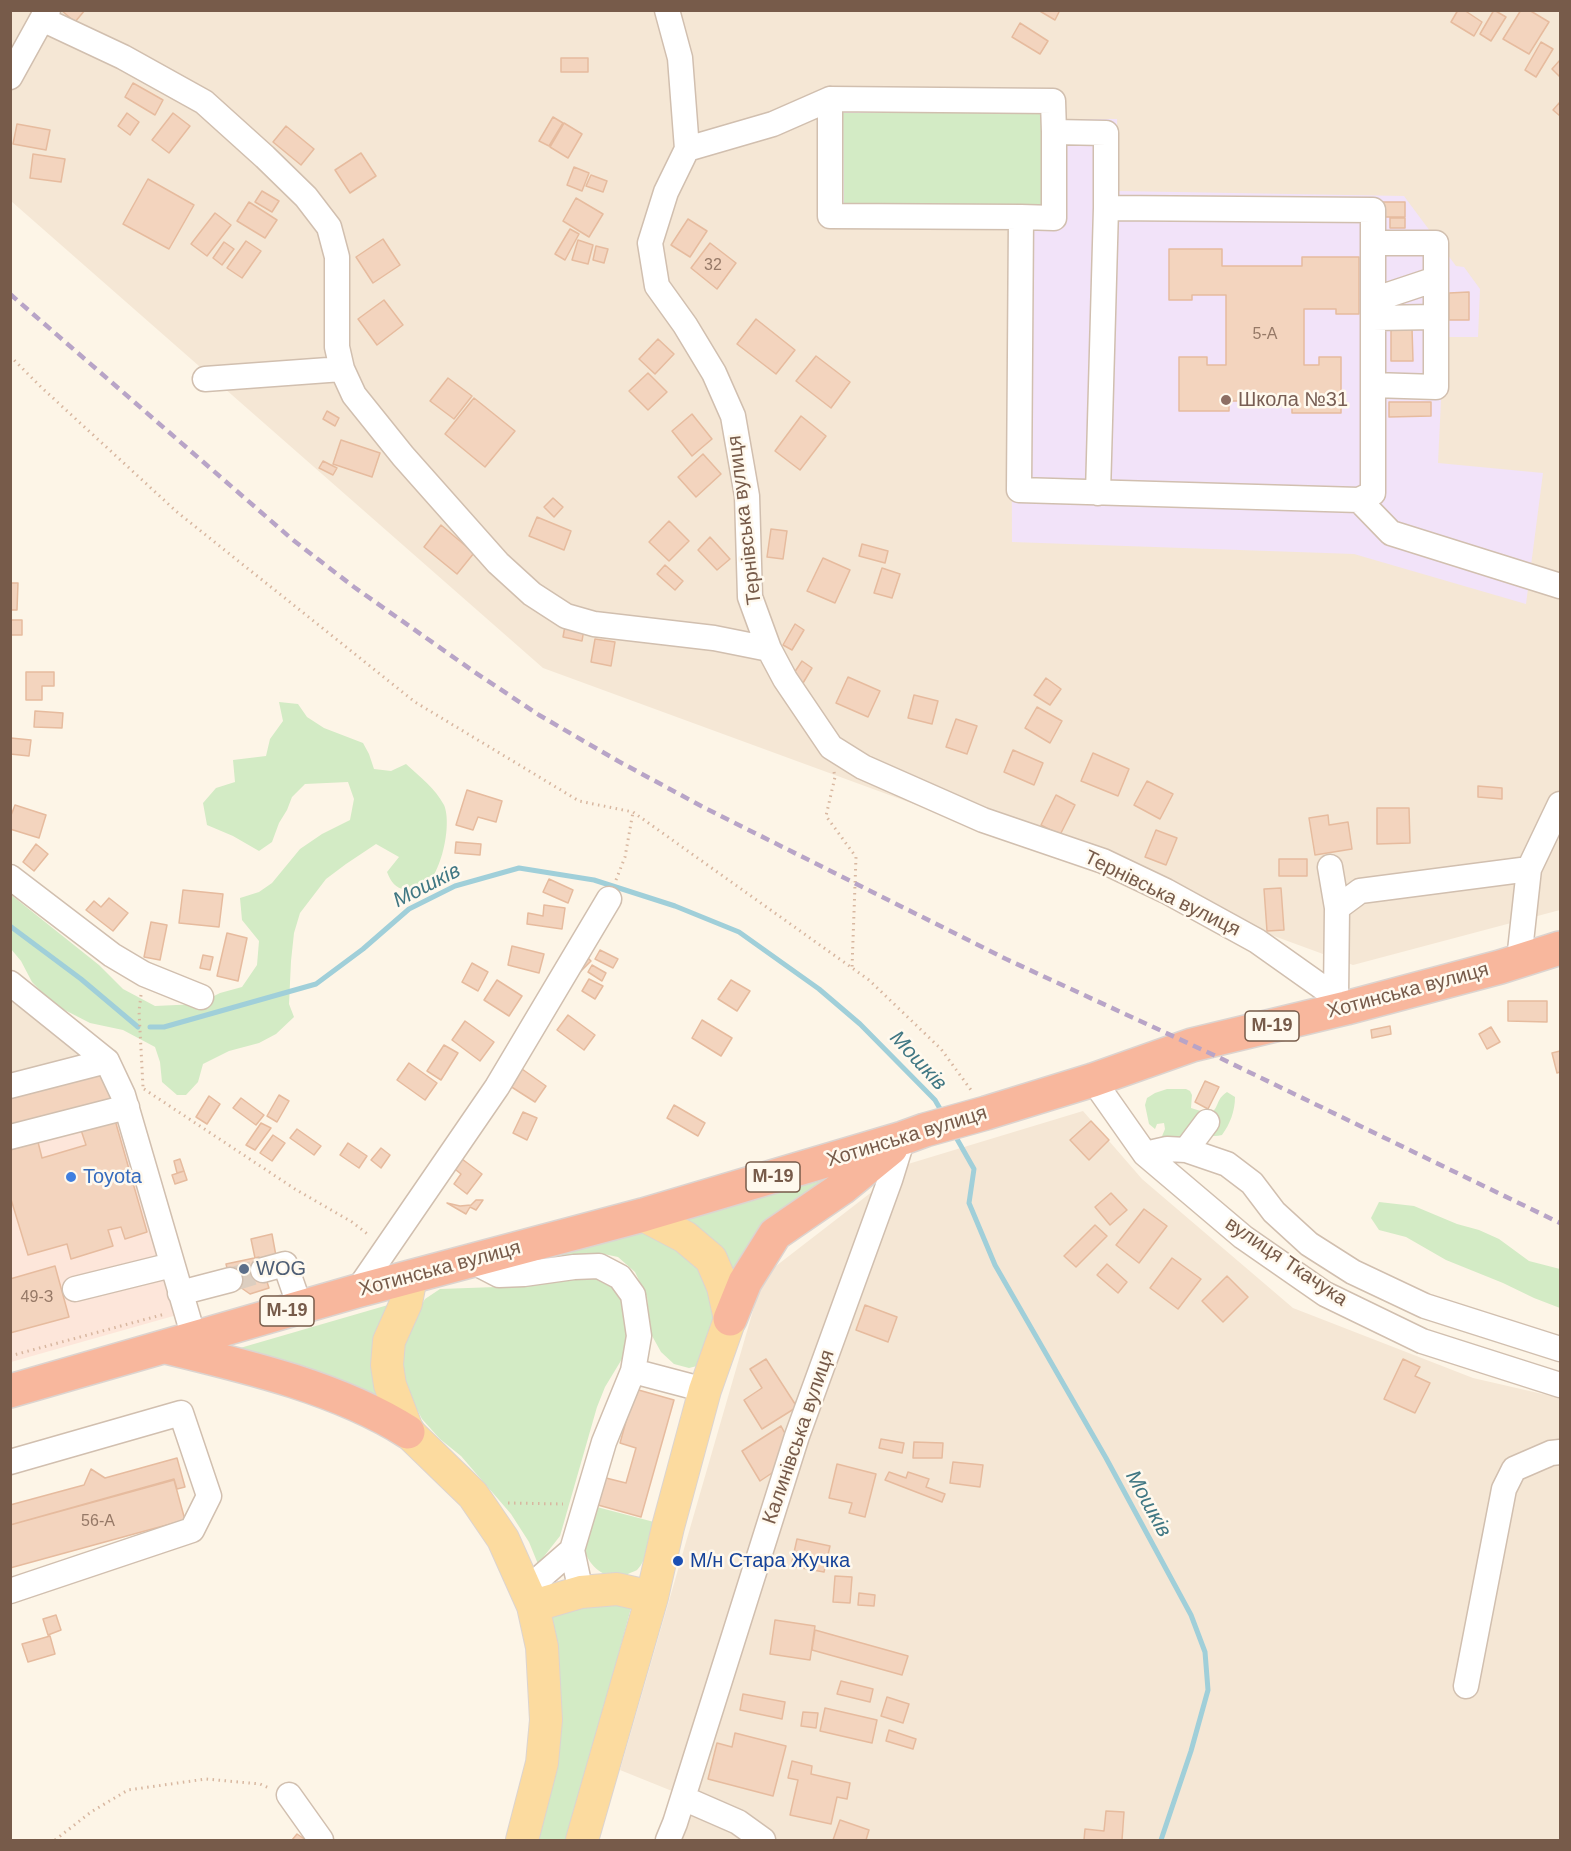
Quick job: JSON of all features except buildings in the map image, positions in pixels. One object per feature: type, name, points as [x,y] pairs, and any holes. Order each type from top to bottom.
[{"type":"highway","name":"Хотинська вулиця","points":[[10,1391],[181,1321],[300,1307],[643,1215],[914,1134],[980,1104],[1093,1080],[1192,1045],[1341,1002],[1500,967],[1560,948]]},
{"type":"highway","points":[[730,1319],[745,1282],[775,1234],[914,1134]]},
{"type":"highway","points":[[181,1321],[245,1366],[342,1399],[391,1421],[408,1432]]},
{"type":"main road","points":[[582,1840],[652,1597],[668,1527],[705,1390],[730,1319],[723,1287],[711,1258],[685,1237],[643,1215]]},
{"type":"main road","points":[[411,1277],[406,1303],[389,1341],[387,1365],[390,1385],[408,1432],[473,1495],[503,1539],[530,1598],[542,1647],[546,1720],[542,1763],[522,1840]]},
{"type":"main road","points":[[530,1598],[617,1589],[652,1597]]},
{"type":"street","points":[[667,10],[680,58],[687,149],[773,124],[830,99],[1053,101],[1054,218],[830,216],[830,99]]},
{"type":"street","points":[[10,77],[45,15],[204,102],[306,197],[329,227],[338,257],[338,347],[342,369],[354,395],[403,456],[498,564],[532,594],[566,615],[594,624],[714,638],[769,649]]},
{"type":"street","points":[[1054,132],[1106,133],[1098,493]]},
{"type":"street","name":"Тернівська вулиця","points":[[687,149],[666,192],[650,243],[657,286],[685,325],[714,373],[733,416],[747,496],[750,597],[769,649],[785,679],[831,747],[863,767],[983,820],[1103,861],[1167,891],[1257,941],[1341,1002]]},
{"type":"street","points":[[1021,218],[1019,490],[1359,500],[1373,493],[1373,210],[1106,208]]},
{"type":"street","points":[[1373,243],[1436,243],[1436,387],[1373,385]]},
{"type":"street","points":[[1373,309],[1436,279]]},
{"type":"street","points":[[1373,309],[1436,317]]},
{"type":"street","points":[[205,379],[342,369]]},
{"type":"street","points":[[1359,500],[1391,533],[1560,586]]},
{"type":"street","points":[[1519,960],[1528,869],[1560,804]]},
{"type":"street","points":[[1330,867],[1337,908],[1341,1002]]},
{"type":"street","points":[[1337,908],[1360,891],[1528,869]]},
{"type":"street","points":[[10,877],[112,955],[144,974],[201,997]]},
{"type":"street","points":[[357,1291],[497,1087],[609,899]]},
{"type":"street","points":[[10,982],[107,1061],[127,1107],[172,1265],[181,1321]]},
{"type":"street","points":[[10,1086],[107,1061]]},
{"type":"street","name":"вулиця Ткачука","points":[[1093,1080],[1145,1154],[1243,1237],[1325,1294],[1422,1341],[1560,1385]]},
{"type":"street","points":[[10,1137],[127,1107]]},
{"type":"street","points":[[1186,1150],[1207,1122]]},
{"type":"street","name":"Калинівська вулиця","points":[[668,1840],[797,1436],[890,1180],[914,1134]]},
{"type":"street","points":[[1145,1154],[1167,1149],[1186,1150],[1227,1164],[1252,1183],[1274,1212],[1309,1244],[1353,1272],[1425,1306],[1560,1349]]},
{"type":"street","points":[[472,1261],[499,1275],[599,1266],[620,1277],[633,1295],[639,1336],[633,1371],[604,1442],[572,1550],[530,1598]]},
{"type":"street","points":[[263,1270],[285,1264],[300,1307]]},
{"type":"street","points":[[75,1289],[172,1265]]},
{"type":"street","points":[[181,1321],[230,1280]]},
{"type":"street","points":[[633,1371],[705,1390]]},
{"type":"street","points":[[10,1462],[181,1413],[208,1496],[192,1530],[10,1591]]},
{"type":"street","points":[[1466,1686],[1504,1489],[1514,1469],[1551,1453],[1560,1452]]},
{"type":"street","points":[[572,1550],[581,1592]]},
{"type":"street","points":[[289,1795],[321,1840]]},
{"type":"street","points":[[683,1798],[738,1822],[763,1840]]},
{"type":"path","points":[[10,356],[40,387],[177,512],[415,702],[579,801],[633,812],[869,980],[941,1049],[980,1104]]},
{"type":"path","points":[[831,747],[835,777],[826,816],[856,857],[852,968]]},
{"type":"path","points":[[617,877],[625,857],[633,812]]},
{"type":"path","points":[[144,974],[139,1011],[144,1089]]},
{"type":"path","points":[[107,1061],[144,1089],[295,1189],[352,1222],[386,1248]]},
{"type":"path","points":[[10,1356],[181,1321]]},
{"type":"path","points":[[506,1503],[563,1504]]},
{"type":"path","points":[[55,1840],[91,1812],[128,1790],[206,1779],[260,1784],[289,1795]]},
{"type":"shaded area","points":[[11,11],[1560,11],[1560,910],[1353,965],[543,668],[11,201]]},
{"type":"shaded area","name":"Школа №31","points":[[824,90],[1061,91],[1061,119],[1117,119],[1118,191],[1404,196],[1456,266],[1464,267],[1480,289],[1478,337],[1444,337],[1438,463],[1543,473],[1526,604],[1354,554],[1012,542],[1011,225],[824,224]]},
{"type":"shaded area","points":[[11,977],[106,1055],[11,1081]]},
{"type":"shaded area","points":[[106,1055],[184,1313],[11,1362],[11,1081]]},
{"type":"shaded area","points":[[1083,1111],[1142,1179],[1293,1308],[1473,1378],[1560,1398],[1560,1840],[658,1840],[672,1791],[620,1770],[763,1276],[908,1164]]},
{"type":"green space","points":[[1044,112],[1044,207],[844,208],[843,113]]},
{"type":"green space","points":[[279,702],[298,704],[307,717],[324,728],[363,743],[374,769],[391,771],[406,764],[422,778],[444,805],[447,826],[442,854],[438,868],[431,879],[424,888],[415,892],[399,888],[392,882],[387,872],[399,857],[376,844],[326,879],[300,913],[294,933],[289,1004],[294,1017],[276,1034],[259,1043],[229,1051],[203,1064],[198,1082],[186,1095],[177,1095],[162,1082],[160,1062],[155,1047],[123,1030],[90,1023],[53,1004],[32,982],[21,961],[11,949],[10,894],[99,965],[123,989],[155,1006],[198,1004],[220,993],[242,987],[257,965],[259,941],[242,920],[240,898],[259,892],[272,883],[300,849],[322,834],[350,820],[354,799],[348,782],[305,784],[292,797],[272,842],[259,851],[207,825],[203,803],[216,788],[235,782],[233,760],[266,756],[270,739],[283,721]]},
{"type":"green space","points":[[1167,1089],[1190,1091],[1191,1108],[1210,1114],[1227,1092],[1235,1097],[1232,1117],[1222,1135],[1179,1136],[1169,1147],[1160,1141],[1165,1129],[1164,1123],[1157,1124],[1155,1129],[1149,1124],[1145,1105],[1147,1098]]},
{"type":"green space","points":[[824,1180],[824,1191],[732,1283],[675,1220]]},
{"type":"green space","points":[[1379,1202],[1414,1206],[1457,1224],[1479,1230],[1499,1239],[1529,1261],[1560,1269],[1560,1308],[1446,1260],[1406,1237],[1379,1230],[1371,1218]]},
{"type":"green space","points":[[641,1231],[684,1249],[707,1279],[716,1310],[701,1365],[689,1368],[674,1364],[661,1352],[651,1334],[647,1297],[635,1272],[618,1257],[599,1253],[526,1268],[523,1262]]},
{"type":"green space","points":[[585,1272],[613,1285],[621,1300],[628,1349],[605,1387],[597,1407],[560,1536],[538,1564],[529,1542],[511,1514],[461,1456],[440,1439],[422,1419],[408,1392],[402,1368],[404,1346],[408,1328],[425,1299],[440,1289],[524,1286],[547,1277]]},
{"type":"green space","points":[[388,1305],[380,1321],[375,1351],[385,1406],[276,1359],[240,1348]]},
{"type":"green space","points":[[593,1506],[654,1522],[646,1554],[637,1570],[620,1576],[612,1576],[592,1565],[583,1542],[585,1528]]},
{"type":"green space","points":[[605,1598],[631,1608],[568,1840],[531,1840],[548,1618]]},
{"type":"waterway","name":"Мошків","points":[[150,1027],[164,1027],[316,984],[363,949],[409,909],[455,886],[519,868],[594,880],[675,906],[739,932],[819,989],[860,1024],[935,1100],[943,1114]]},
{"type":"waterway","name":"Мошків","points":[[10,926],[81,979],[138,1027]]},
{"type":"waterway","name":"Мошків","points":[[953,1132],[974,1169],[969,1203],[995,1265],[1106,1458],[1191,1615],[1205,1652],[1208,1690],[1191,1751],[1161,1840]]},
{"type":"tunnel","points":[[230,1280],[263,1270]]},
{"type":"railway","points":[[10,294],[293,540],[354,587],[539,715],[703,807],[1006,959],[1218,1057],[1560,1223]]},
{"type":"place","name":"Школа №31","points":[[1226,400]]},
{"type":"place","name":"Toyota","points":[[71,1177]]},
{"type":"place","name":"WOG","points":[[244,1269]]},
{"type":"place","name":"М/н Стара Жучка","points":[[678,1561]]}]
